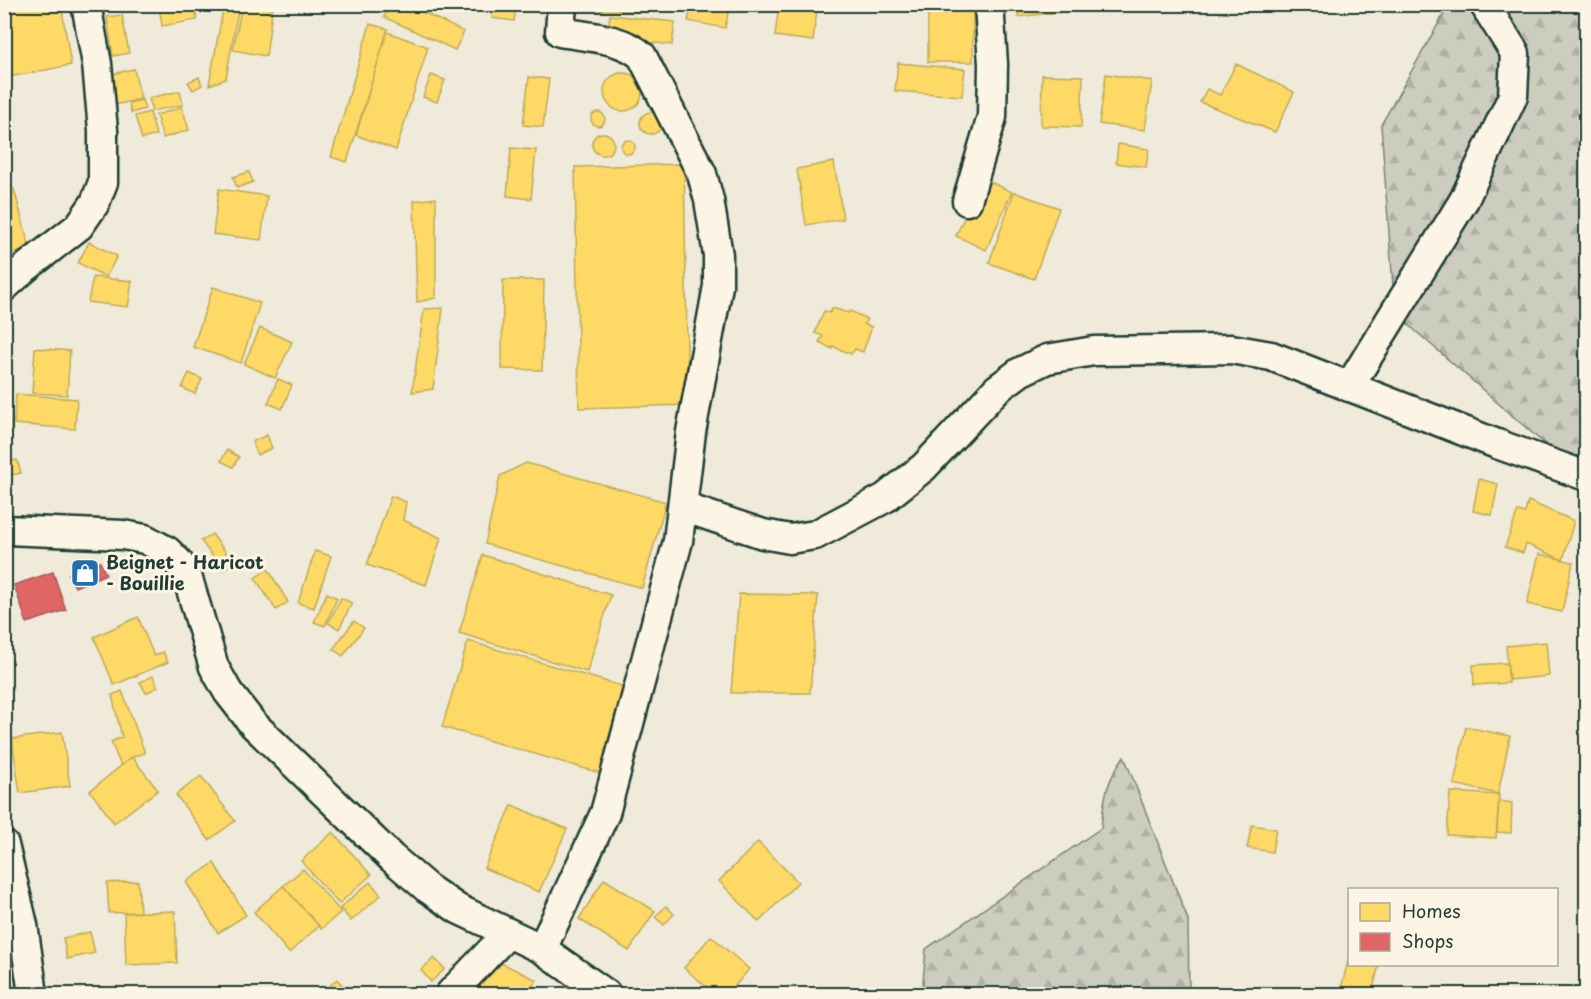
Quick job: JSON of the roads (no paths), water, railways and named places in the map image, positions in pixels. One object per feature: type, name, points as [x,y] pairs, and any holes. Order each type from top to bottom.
[{"type":"street","points":[[4,287],[79,226],[95,203],[103,182],[103,130],[98,75],[86,4]]},
{"type":"street","points":[[542,949],[605,813],[678,541],[695,410],[718,286],[718,255],[709,200],[702,174],[642,56],[632,47],[621,43],[560,32],[562,4]]},
{"type":"street","points":[[967,201],[992,117],[993,64],[989,4]]},
{"type":"street","points":[[1349,387],[1464,200],[1513,96],[1515,53],[1484,4]]},
{"type":"street","points":[[683,507],[781,538],[815,535],[885,498],[924,467],[997,389],[1020,372],[1047,359],[1094,351],[1231,349],[1271,356],[1587,476]]},
{"type":"street","points":[[5,531],[123,535],[145,539],[167,551],[179,563],[188,579],[214,668],[228,692],[253,724],[392,858],[427,888],[458,909],[542,949],[606,994]]},
{"type":"street","points":[[4,845],[23,925],[33,994]]},
{"type":"street","points":[[450,994],[508,933]]},
{"type":"place","name":"Beignet - Haricot - Bouillie","points":[[85,573]]}]
